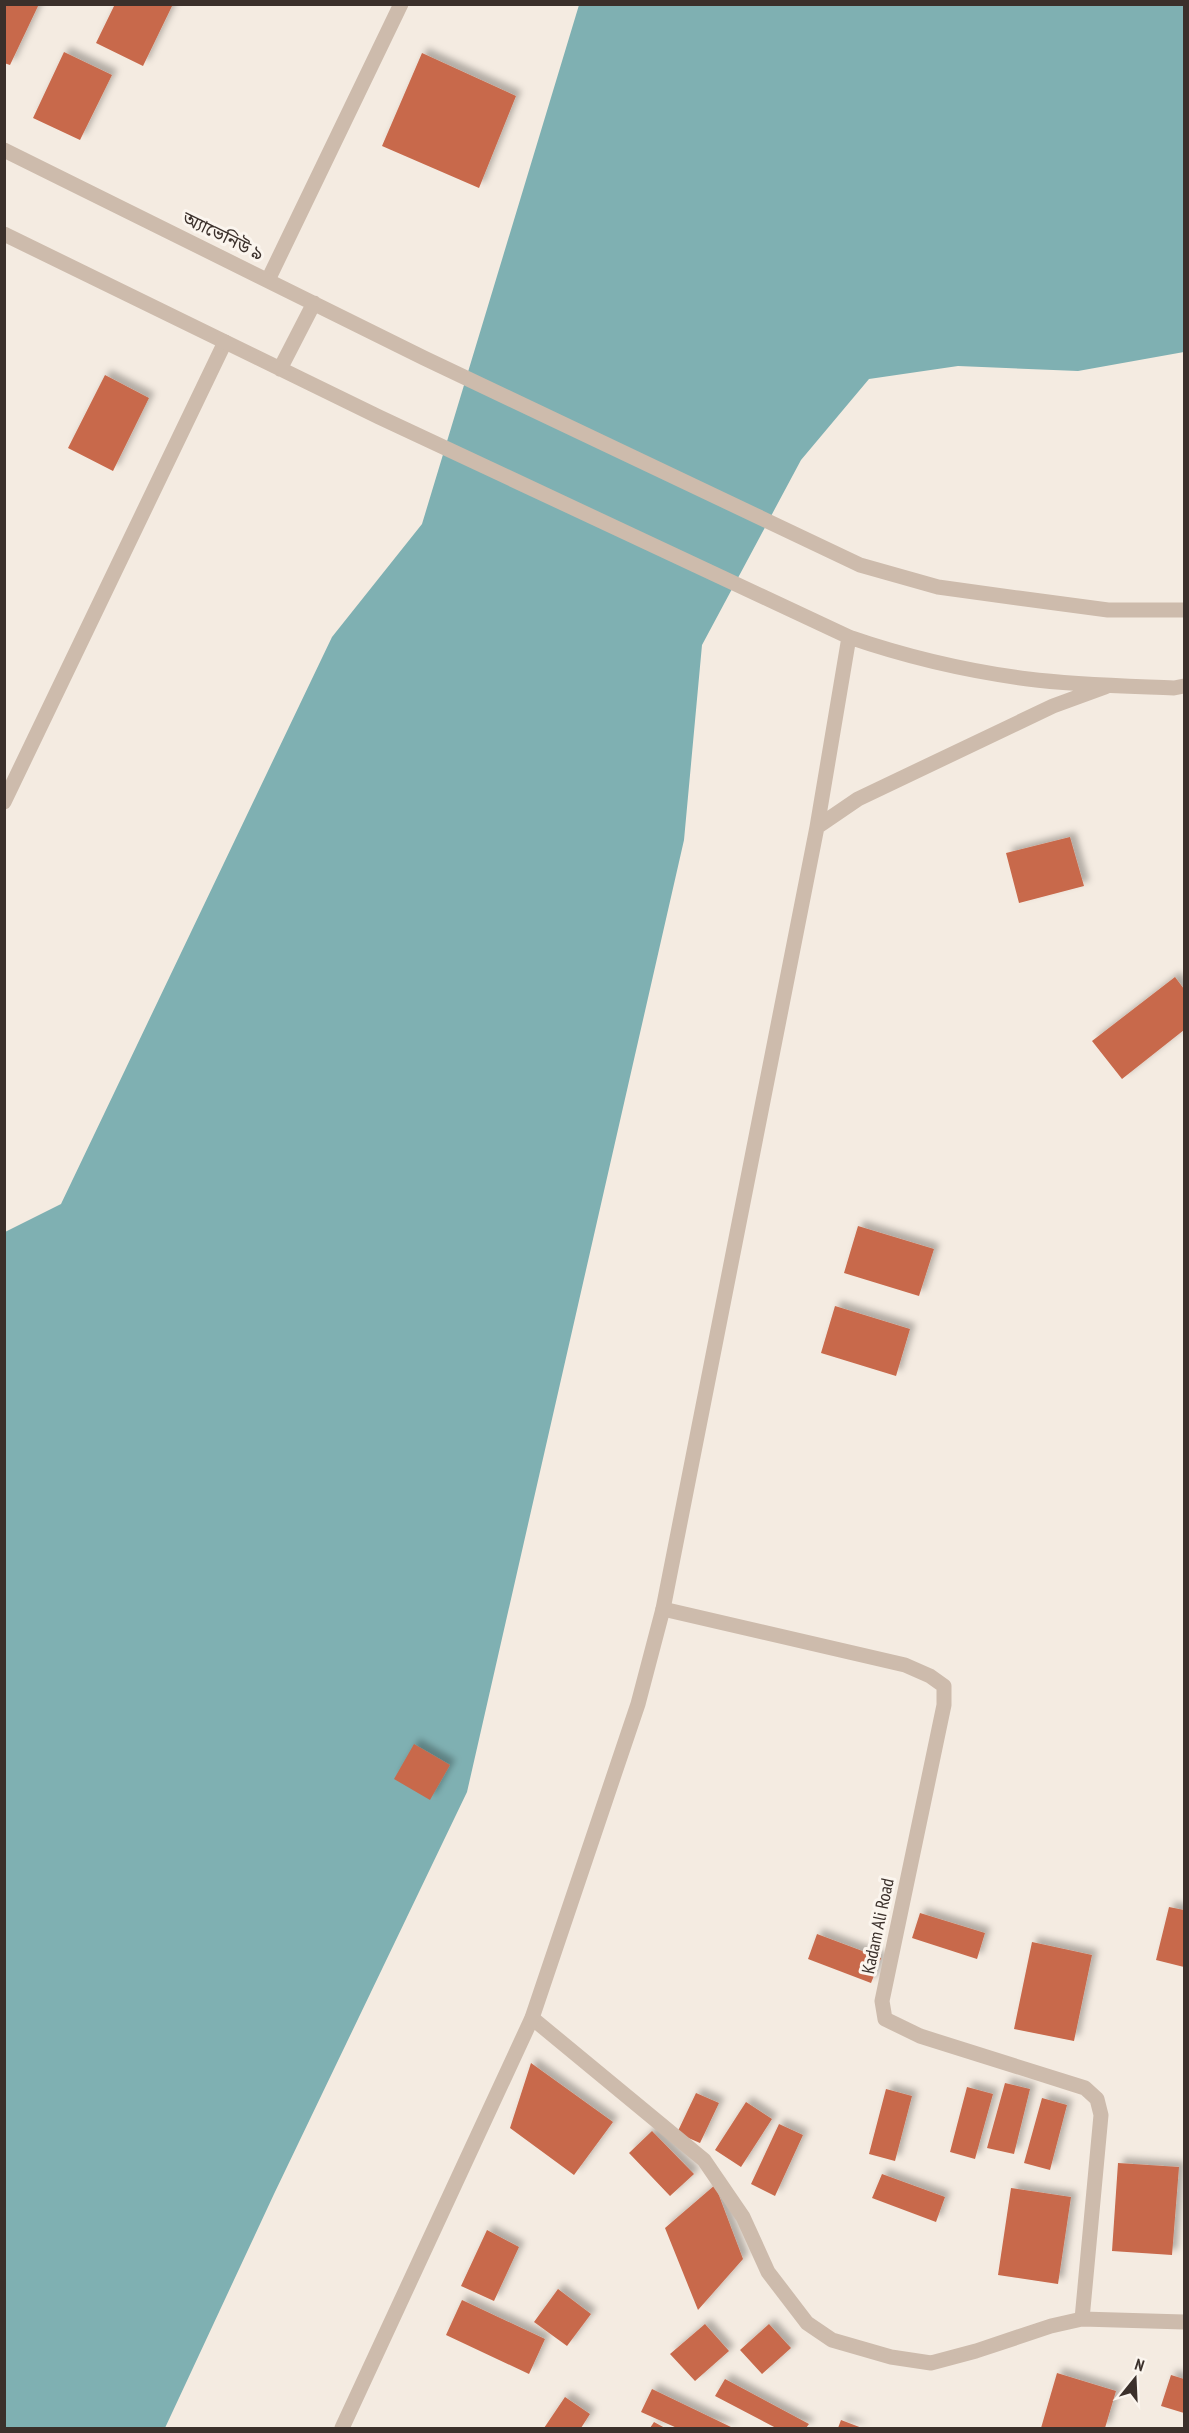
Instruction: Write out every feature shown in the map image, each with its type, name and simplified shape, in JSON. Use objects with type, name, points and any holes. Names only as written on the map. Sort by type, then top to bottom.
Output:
[{"type":"street","points":[[268,280],[401,4]]},
{"type":"street","name":"অ্যাভেনিউ ৯","points":[[4,150],[424,358],[860,566],[938,587],[1018,598],[1108,610],[1185,610]]},
{"type":"street","points":[[4,234],[379,417],[849,637],[905,656],[1028,679],[1174,688],[1185,686]]},
{"type":"street","points":[[280,369],[314,303]]},
{"type":"street","points":[[4,802],[225,342]]},
{"type":"street","points":[[342,2428],[532,2018],[638,1704],[663,1609],[817,827],[849,637]]},
{"type":"street","points":[[817,827],[858,799],[1053,705],[1111,685]]},
{"type":"street","name":"Kadam Ali Road","points":[[663,1609],[905,1665],[930,1676],[944,1686],[944,1705],[882,2001],[885,2019],[920,2036],[1085,2088],[1097,2099],[1101,2115],[1082,2319]]},
{"type":"street","points":[[532,2018],[704,2160],[743,2217],[768,2272],[807,2323],[832,2340],[891,2358],[931,2363],[1051,2326],[1082,2319],[1185,2322]]},
{"type":"water","points":[[579,5],[1184,5],[1184,352],[1078,371],[958,366],[869,379],[801,460],[702,645],[684,840],[467,1792],[274,2194],[165,2428],[5,2428],[5,1232],[61,1204],[332,637],[422,524]]},
{"type":"building","points":[[4,4],[39,4],[10,65],[4,63]]},
{"type":"building","points":[[115,4],[173,4],[143,66],[96,43]]},
{"type":"building","points":[[64,52],[112,75],[80,140],[33,118]]},
{"type":"building","points":[[422,53],[516,96],[479,188],[382,146]]},
{"type":"building","points":[[105,375],[149,398],[113,471],[68,448]]},
{"type":"building","points":[[1070,837],[1084,886],[1019,903],[1006,853]]},
{"type":"building","points":[[1175,977],[1184,989],[1184,1030],[1122,1079],[1092,1041]]},
{"type":"building","points":[[858,1226],[934,1249],[919,1296],[844,1273]]},
{"type":"building","points":[[835,1306],[910,1329],[896,1376],[821,1353]]},
{"type":"building","points":[[414,1744],[450,1765],[430,1800],[394,1779]]},
{"type":"building","points":[[1169,1907],[1184,1910],[1184,1967],[1156,1960]]},
{"type":"building","points":[[920,1913],[985,1933],[977,1959],[912,1938]]},
{"type":"building","points":[[817,1934],[881,1958],[871,1983],[808,1959]]},
{"type":"building","points":[[1032,1942],[1092,1955],[1074,2041],[1014,2029]]},
{"type":"building","points":[[531,2063],[613,2122],[574,2175],[510,2128]]},
{"type":"building","points":[[1005,2083],[1030,2089],[1014,2154],[987,2148]]},
{"type":"building","points":[[967,2087],[993,2094],[975,2159],[950,2152]]},
{"type":"building","points":[[886,2089],[912,2096],[895,2161],[869,2154]]},
{"type":"building","points":[[696,2093],[719,2103],[700,2143],[677,2133]]},
{"type":"building","points":[[1042,2098],[1067,2105],[1050,2170],[1024,2163]]},
{"type":"building","points":[[746,2102],[772,2119],[741,2167],[715,2150]]},
{"type":"building","points":[[779,2124],[803,2135],[775,2196],[751,2184]]},
{"type":"building","points":[[652,2131],[694,2174],[670,2196],[629,2153]]},
{"type":"building","points":[[1118,2163],[1179,2167],[1172,2255],[1112,2251]]},
{"type":"building","points":[[882,2174],[945,2197],[936,2222],[872,2198]]},
{"type":"building","points":[[715,2185],[743,2259],[698,2310],[665,2228]]},
{"type":"building","points":[[1011,2188],[1071,2197],[1058,2284],[998,2275]]},
{"type":"building","points":[[487,2230],[519,2247],[494,2301],[461,2286]]},
{"type":"building","points":[[558,2289],[591,2314],[567,2346],[534,2322]]},
{"type":"building","points":[[462,2300],[545,2339],[529,2374],[446,2335]]},
{"type":"building","points":[[705,2324],[729,2351],[695,2381],[670,2354]]},
{"type":"building","points":[[769,2324],[791,2348],[762,2374],[740,2350]]},
{"type":"building","points":[[1057,2373],[1116,2391],[1105,2428],[1041,2428]]},
{"type":"building","points":[[1171,2375],[1184,2379],[1184,2413],[1161,2406]]},
{"type":"building","points":[[725,2379],[809,2424],[806,2428],[776,2428],[715,2396]]},
{"type":"building","points":[[652,2389],[733,2428],[677,2428],[641,2412]]},
{"type":"building","points":[[565,2397],[590,2414],[581,2428],[544,2428]]},
{"type":"building","points":[[841,2420],[862,2428],[838,2428]]},
{"type":"building","points":[[654,2422],[665,2428],[650,2428]]}]
